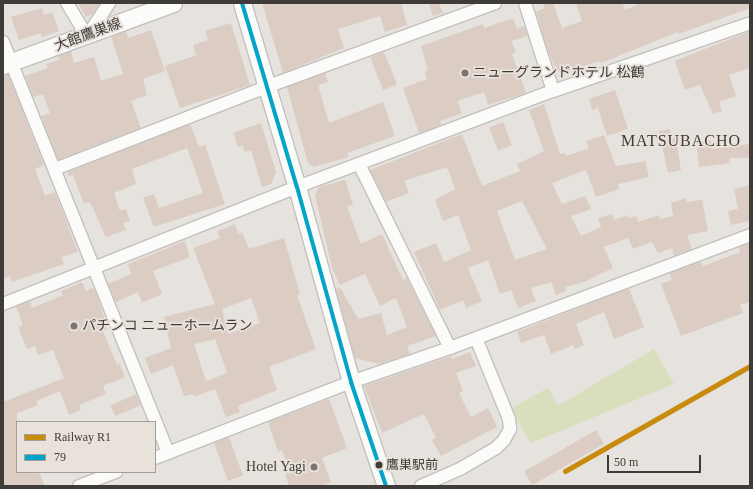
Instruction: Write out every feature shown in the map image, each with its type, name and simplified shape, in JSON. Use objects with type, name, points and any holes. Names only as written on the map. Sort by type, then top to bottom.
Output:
[{"type":"street","points":[[67,3],[88,36],[109,3]]},
{"type":"street","name":"大館鷹巣線","points":[[7,64],[88,36],[173,3]]},
{"type":"street","points":[[242,3],[297,187],[351,382],[386,486]]},
{"type":"street","points":[[55,169],[266,87],[495,3]]},
{"type":"street","points":[[526,3],[553,91]]},
{"type":"street","points":[[3,304],[297,187],[553,91],[750,23]]},
{"type":"street","points":[[3,42],[7,64],[55,169],[155,421]]},
{"type":"street","points":[[359,164],[450,348]]},
{"type":"street","points":[[156,458],[351,382],[450,348],[750,235]]},
{"type":"street","points":[[421,486],[460,469],[496,448],[504,440],[510,429],[509,419],[476,338]]},
{"type":"street","points":[[156,422],[168,452]]},
{"type":"street","points":[[79,486],[113,473]]},
{"type":"green space","points":[[654,349],[674,384],[531,443],[510,409],[548,388],[558,406]]},
{"type":"building","points":[[78,3],[100,3],[93,14],[86,17]]},
{"type":"building","points":[[262,3],[401,3],[407,25],[385,32],[380,16],[338,29],[344,48],[283,73]]},
{"type":"building","points":[[429,3],[439,3],[443,13],[433,16]]},
{"type":"building","points":[[543,3],[553,3],[562,28],[582,21],[576,3],[622,3],[625,10],[641,3],[750,3],[750,8],[679,34],[678,32],[601,63],[600,61],[562,73],[556,70],[549,54],[536,12],[545,8]]},
{"type":"building","points":[[42,8],[44,15],[52,12],[59,31],[42,37],[41,33],[19,40],[11,17]]},
{"type":"building","points":[[513,18],[517,29],[524,26],[528,36],[511,41],[516,52],[512,54],[526,93],[488,105],[484,92],[457,101],[462,113],[440,121],[441,125],[419,133],[403,88],[427,79],[425,72],[428,70],[421,46],[483,24],[484,28]]},
{"type":"building","points":[[231,23],[250,85],[180,108],[165,66],[196,55],[193,45],[208,40],[205,31]]},
{"type":"building","points":[[151,30],[165,71],[143,79],[147,95],[131,101],[141,128],[58,160],[41,116],[50,113],[43,94],[33,97],[25,76],[48,68],[46,64],[59,60],[58,56],[71,51],[74,63],[94,57],[101,81],[123,74],[111,36],[126,31],[128,38]]},
{"type":"building","points":[[750,31],[750,68],[729,75],[736,96],[719,102],[722,111],[713,114],[700,85],[685,90],[675,61]]},
{"type":"building","points":[[384,52],[397,84],[383,90],[370,58]]},
{"type":"building","points":[[325,73],[328,82],[318,85],[329,123],[383,102],[395,136],[347,153],[349,157],[314,167],[308,163],[287,87]]},
{"type":"building","points":[[8,74],[44,165],[35,169],[45,196],[55,192],[78,252],[61,257],[64,264],[12,282],[10,276],[3,279],[3,75]]},
{"type":"building","points":[[615,90],[628,129],[607,136],[598,108],[592,110],[589,99]]},
{"type":"building","points":[[544,104],[560,154],[565,153],[566,156],[589,148],[586,141],[604,135],[616,166],[645,161],[649,177],[618,184],[619,189],[596,197],[586,170],[552,183],[562,204],[585,196],[591,209],[571,216],[581,236],[601,227],[598,218],[612,214],[614,220],[627,215],[628,218],[636,216],[638,222],[659,215],[660,219],[673,216],[671,203],[686,198],[687,202],[702,200],[708,231],[687,235],[692,249],[674,256],[672,248],[658,253],[652,242],[633,249],[628,238],[604,247],[613,268],[584,282],[565,287],[566,291],[556,295],[551,282],[531,288],[536,301],[518,308],[511,290],[500,294],[488,260],[468,268],[482,301],[466,308],[463,300],[440,310],[414,252],[436,243],[444,262],[471,250],[458,215],[443,221],[435,200],[455,189],[447,167],[404,181],[409,193],[386,202],[370,170],[462,134],[482,186],[520,171],[517,164],[544,151],[529,110]],"holes":[[[522,201],[547,249],[515,260],[497,211]]]},
{"type":"building","points":[[503,122],[512,145],[498,151],[489,127]]},
{"type":"building","points":[[261,123],[276,172],[271,184],[262,187],[251,150],[245,152],[242,145],[238,147],[233,133]]},
{"type":"building","points":[[190,124],[199,147],[205,145],[225,204],[154,227],[143,198],[154,194],[159,208],[203,193],[187,148],[132,169],[136,184],[114,193],[120,211],[126,209],[130,221],[123,223],[126,230],[106,237],[90,202],[84,204],[73,175],[69,176],[68,172]]},
{"type":"building","points":[[670,129],[671,139],[676,138],[681,170],[668,173],[659,131]]},
{"type":"building","points":[[711,140],[712,149],[750,144],[750,158],[729,158],[730,163],[699,167],[696,142]]},
{"type":"building","points":[[345,180],[353,204],[347,207],[361,244],[382,234],[403,280],[407,278],[436,336],[407,346],[410,354],[379,364],[355,358],[336,289],[340,287],[358,319],[381,313],[387,335],[407,327],[396,298],[380,306],[365,274],[340,285],[332,268],[315,195],[319,187]]},
{"type":"building","points":[[750,185],[750,221],[731,225],[728,211],[738,209],[734,189]]},
{"type":"building","points":[[235,224],[238,234],[242,232],[249,249],[284,238],[300,294],[297,295],[316,349],[269,367],[277,390],[238,406],[240,412],[226,417],[215,389],[194,397],[193,394],[184,396],[173,365],[151,374],[145,358],[171,348],[164,317],[215,304],[193,248],[220,238],[217,231]],"holes":[[[251,298],[260,323],[228,334],[222,309]],[[215,339],[227,373],[206,381],[194,344]]]},
{"type":"building","points":[[185,241],[190,257],[153,271],[162,294],[142,303],[138,292],[116,302],[108,284],[131,274],[128,264]]},
{"type":"building","points":[[750,243],[750,302],[740,305],[743,313],[681,336],[661,284],[672,280],[669,273],[701,261],[703,266],[740,252],[739,247]]},
{"type":"building","points":[[82,282],[86,291],[92,288],[95,290],[107,329],[103,331],[117,365],[120,364],[125,377],[103,386],[106,394],[79,405],[81,410],[69,415],[60,391],[36,401],[38,405],[17,413],[16,473],[39,473],[45,486],[3,486],[3,402],[64,378],[53,350],[38,355],[35,346],[27,349],[18,327],[23,325],[16,307],[30,301],[32,308],[63,295],[61,291]]},
{"type":"building","points":[[629,288],[644,327],[614,339],[604,312],[576,324],[584,345],[575,349],[573,345],[551,354],[544,335],[521,343],[517,332]]},
{"type":"building","points":[[470,352],[476,366],[456,373],[463,391],[459,393],[471,417],[488,408],[497,427],[441,456],[432,440],[436,438],[424,414],[382,433],[364,386],[451,356],[452,359]]},
{"type":"building","points":[[136,394],[141,405],[115,416],[110,405]]},
{"type":"building","points":[[329,399],[347,448],[322,458],[331,482],[321,486],[289,486],[285,474],[290,472],[282,450],[278,452],[268,422]]},
{"type":"building","points":[[596,430],[604,444],[532,485],[524,472]]},
{"type":"building","points":[[229,437],[243,476],[228,481],[214,442]]},
{"type":"railway","points":[[565,471],[750,366]]},
{"type":"rail line","name":"R1","points":[[565,471],[750,366]]},
{"type":"transit line","name":"79","points":[[242,3],[297,187],[351,382],[386,486]]},
{"type":"place","name":"ニューグランドホテル 松鶴","points":[[465,73]]},
{"type":"place","name":"パチンコ ニューホームラン","points":[[74,326]]},
{"type":"place","name":"鷹巣駅前","points":[[379,465]]},
{"type":"place","name":"Hotel Yagi","points":[[314,467]]},
{"type":"district","name":"MATSUBACHO","points":[[681,141]]}]
